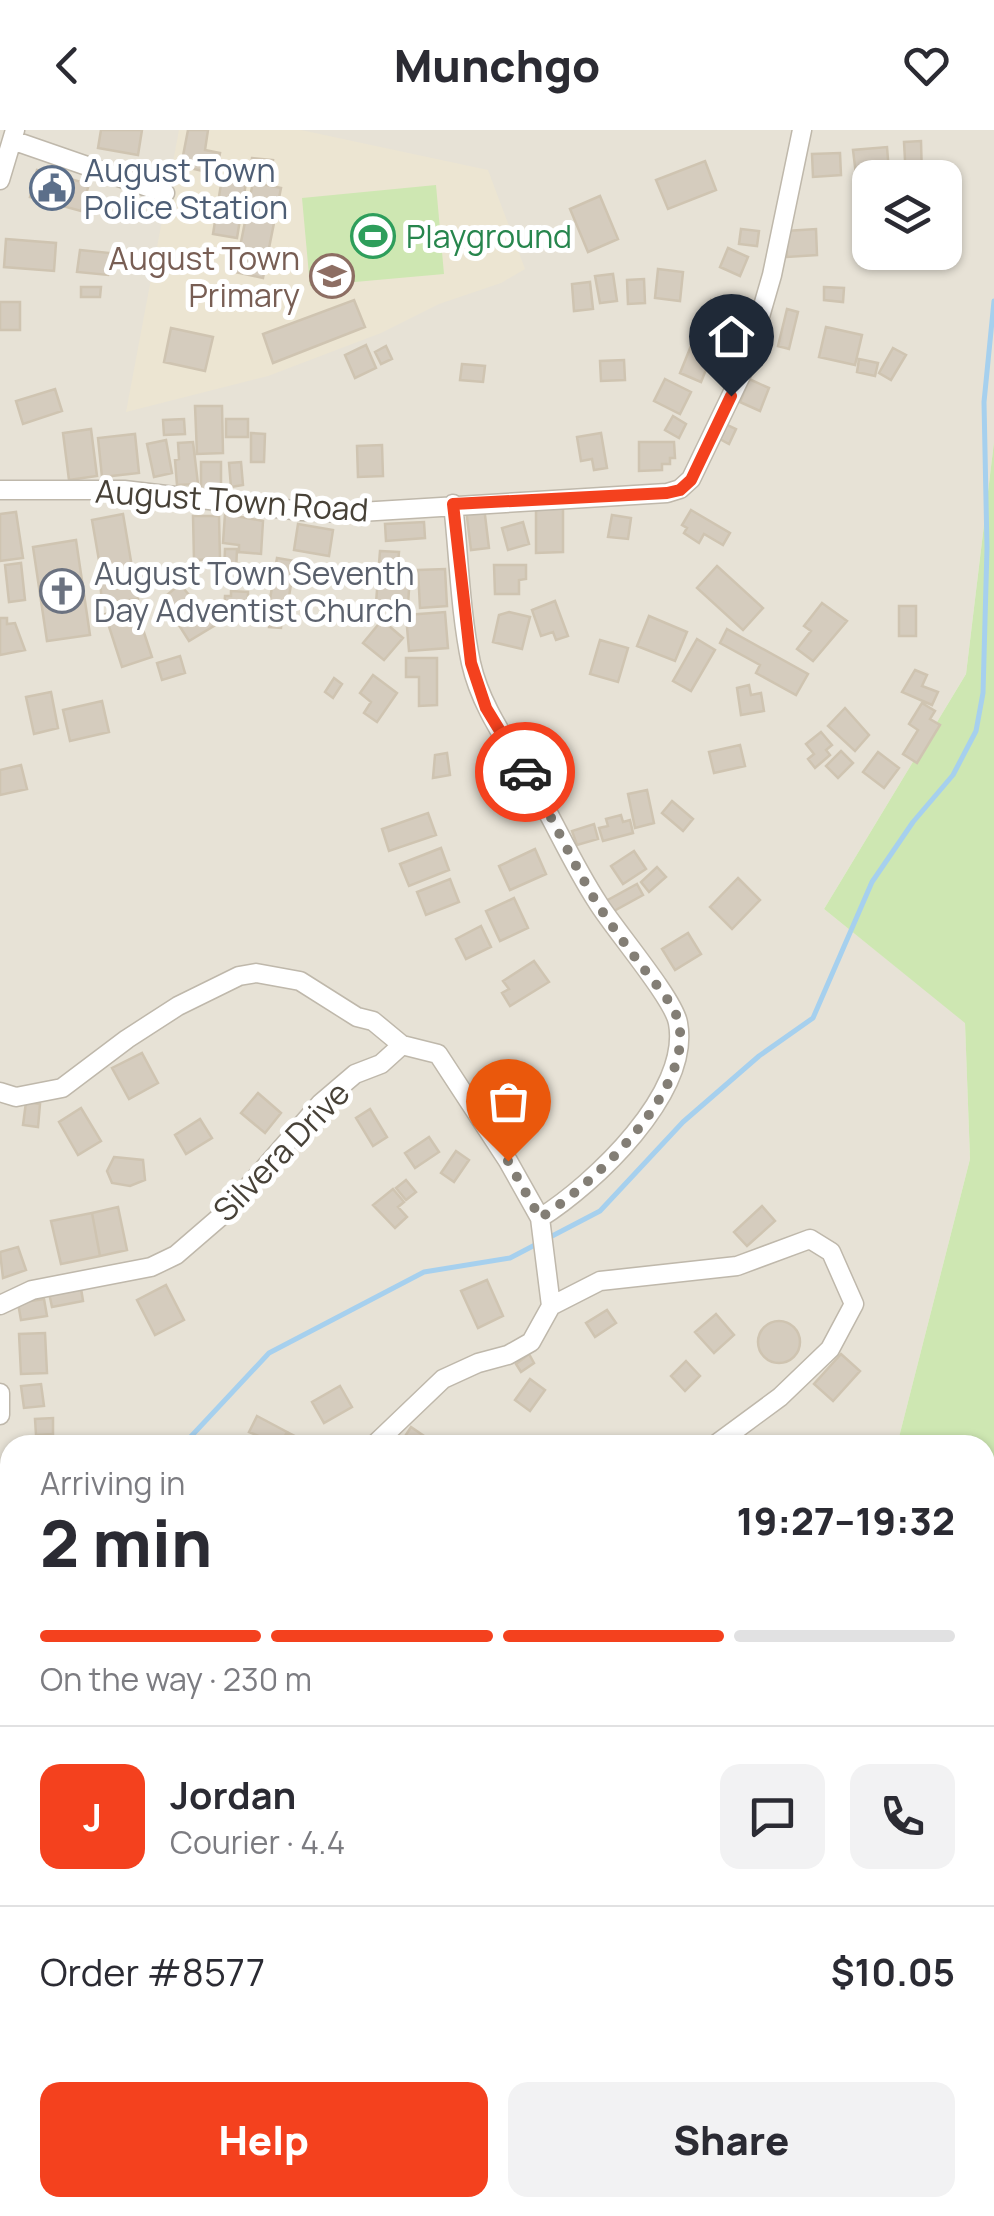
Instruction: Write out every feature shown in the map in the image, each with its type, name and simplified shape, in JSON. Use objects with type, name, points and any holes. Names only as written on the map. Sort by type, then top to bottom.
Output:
[{"type":"street","name":"August Town Road","points":[[0,490],[124,490],[302,511],[344,512],[680,490],[691,480],[746,365],[772,275],[802,130]]},
{"type":"street","points":[[0,180],[13,135],[166,193]]},
{"type":"street","points":[[453,504],[467,638],[486,708],[596,901],[678,1020],[678,1052],[669,1084],[632,1134],[541,1226]]},
{"type":"street","points":[[0,1092],[16,1097],[62,1088],[178,1006],[239,976],[256,973],[300,981],[357,1017],[373,1021],[402,1046],[438,1054],[508,1161],[541,1226],[552,1306]]},
{"type":"street","name":"Silvera Drive","points":[[0,1305],[32,1290],[151,1267],[176,1256],[227,1212],[321,1102],[356,1074],[381,1064],[402,1046]]},
{"type":"street","points":[[384,1435],[443,1379],[508,1355],[531,1342],[552,1306],[600,1281],[737,1266],[810,1239],[830,1252],[854,1304],[830,1349],[780,1397],[729,1435]]},
{"type":"street","points":[[0,1393],[0,1415]]},
{"type":"shaded area","points":[[0,130],[994,130],[994,442],[966,674],[824,909],[965,1022],[970,1159],[900,1435],[0,1435]]},
{"type":"shaded area","name":"August Town Primary","points":[[179,130],[301,130],[488,170],[525,269],[501,283],[439,304],[381,333],[268,376],[126,412]]},
{"type":"green space","name":"Playground","points":[[436,185],[444,274],[310,286],[302,198]]},
{"type":"green space","points":[[994,442],[994,1435],[900,1435],[970,1159],[965,1023],[824,909],[966,674]]},
{"type":"building","points":[[101,130],[142,130],[138,155],[98,148]]},
{"type":"building","points":[[188,130],[208,130],[205,150],[220,153],[216,174],[181,166]]},
{"type":"building","points":[[921,141],[922,160],[905,160],[904,142]]},
{"type":"building","points":[[887,147],[888,160],[854,160],[853,150]]},
{"type":"building","points":[[840,153],[841,175],[813,177],[812,154]]},
{"type":"building","points":[[252,158],[273,160],[270,182],[249,180]]},
{"type":"building","points":[[705,161],[716,190],[668,209],[656,180]]},
{"type":"building","points":[[37,170],[89,184],[81,211],[30,197]]},
{"type":"building","points":[[222,178],[246,183],[237,238],[213,234]]},
{"type":"building","points":[[253,182],[281,188],[263,278],[235,272]]},
{"type":"building","points":[[600,196],[618,239],[588,252],[570,209]]},
{"type":"building","points":[[741,229],[759,231],[757,246],[739,244]]},
{"type":"building","points":[[816,229],[817,255],[787,257],[786,231]]},
{"type":"building","points":[[6,239],[56,243],[54,271],[4,267]]},
{"type":"building","points":[[728,248],[748,257],[740,276],[720,267]]},
{"type":"building","points":[[80,250],[110,253],[108,275],[77,272]]},
{"type":"building","points":[[658,269],[683,272],[680,301],[655,298]]},
{"type":"building","points":[[613,274],[617,301],[600,303],[595,276]]},
{"type":"building","points":[[644,279],[645,303],[628,304],[627,280]]},
{"type":"building","points":[[590,282],[593,309],[574,311],[572,284]]},
{"type":"building","points":[[81,287],[101,287],[100,297],[81,297]]},
{"type":"building","points":[[824,287],[844,288],[843,302],[824,300]]},
{"type":"building","points":[[354,300],[365,327],[273,363],[263,334]]},
{"type":"building","points":[[711,300],[723,305],[718,321],[705,318]]},
{"type":"building","points":[[0,302],[20,302],[20,330],[0,330]]},
{"type":"building","points":[[787,309],[798,312],[789,349],[778,346]]},
{"type":"building","points":[[826,327],[862,335],[855,365],[819,357]]},
{"type":"building","points":[[171,328],[213,337],[205,371],[164,362]]},
{"type":"building","points":[[706,328],[727,335],[721,353],[700,346]]},
{"type":"building","points":[[366,345],[376,368],[355,378],[345,355]]},
{"type":"building","points":[[386,346],[392,359],[381,364],[375,352]]},
{"type":"building","points":[[691,346],[712,355],[701,382],[680,373]]},
{"type":"building","points":[[893,348],[906,355],[891,380],[879,373]]},
{"type":"building","points":[[859,359],[878,363],[875,376],[857,372]]},
{"type":"building","points":[[624,360],[625,380],[601,381],[600,361]]},
{"type":"building","points":[[462,364],[485,366],[483,382],[460,380]]},
{"type":"building","points":[[665,379],[691,392],[680,414],[654,401]]},
{"type":"building","points":[[749,379],[769,388],[760,411],[740,402]]},
{"type":"building","points":[[55,389],[62,411],[23,424],[16,401]]},
{"type":"building","points":[[195,406],[222,406],[223,453],[197,454]]},
{"type":"building","points":[[673,416],[686,424],[679,438],[665,430]]},
{"type":"building","points":[[184,419],[185,434],[164,435],[163,420]]},
{"type":"building","points":[[226,419],[248,419],[248,437],[226,437]]},
{"type":"building","points":[[725,424],[736,429],[729,444],[718,438]]},
{"type":"building","points":[[91,429],[97,476],[69,480],[63,433]]},
{"type":"building","points":[[251,433],[265,434],[264,462],[251,462]]},
{"type":"building","points":[[601,433],[607,468],[594,470],[592,459],[581,461],[577,437]]},
{"type":"building","points":[[135,434],[139,473],[102,477],[98,438]]},
{"type":"building","points":[[166,440],[172,473],[154,477],[147,444]]},
{"type":"building","points":[[193,442],[198,484],[177,485],[178,443]]},
{"type":"building","points":[[639,442],[674,442],[675,458],[670,458],[670,464],[662,464],[662,470],[639,471]]},
{"type":"building","points":[[382,445],[383,476],[358,477],[357,446]]},
{"type":"building","points":[[201,462],[221,462],[221,490],[201,490]]},
{"type":"building","points":[[241,462],[243,485],[231,487],[229,463]]},
{"type":"building","points":[[536,506],[563,506],[563,552],[536,553]]},
{"type":"building","points":[[484,507],[489,548],[471,550],[466,509]]},
{"type":"building","points":[[691,510],[730,533],[723,545],[704,534],[699,543],[684,533],[687,528],[682,525]]},
{"type":"building","points":[[16,512],[23,558],[0,561],[0,514]]},
{"type":"building","points":[[123,514],[132,567],[101,572],[92,520]]},
{"type":"building","points":[[225,514],[263,521],[261,554],[239,552],[239,545],[223,543]]},
{"type":"building","points":[[612,515],[631,518],[628,539],[608,537]]},
{"type":"building","points":[[193,516],[219,516],[220,559],[194,560]]},
{"type":"building","points":[[424,522],[425,538],[386,541],[385,524]]},
{"type":"building","points":[[523,522],[529,544],[508,550],[502,528]]},
{"type":"building","points":[[298,524],[333,530],[329,556],[294,550]]},
{"type":"building","name":"August Town Seventh Day Adventist Church","points":[[76,540],[90,635],[47,641],[33,547]]},
{"type":"building","points":[[225,549],[237,549],[236,572],[224,571]]},
{"type":"building","points":[[380,551],[399,552],[397,574],[410,575],[408,605],[376,603]]},
{"type":"building","points":[[277,558],[295,561],[287,608],[269,605]]},
{"type":"building","points":[[21,563],[25,600],[9,602],[5,565]]},
{"type":"building","points":[[494,565],[526,565],[526,579],[519,580],[519,594],[495,594]]},
{"type":"building","points":[[717,566],[763,608],[743,630],[697,588]]},
{"type":"building","points":[[445,569],[447,606],[420,608],[418,570]]},
{"type":"building","points":[[136,576],[138,599],[102,603],[100,580]]},
{"type":"building","points":[[180,584],[194,601],[174,618],[160,601]]},
{"type":"building","points":[[231,591],[248,592],[248,598],[266,599],[264,624],[244,623],[244,616],[234,616],[235,610],[224,609],[225,596],[231,596]]},
{"type":"building","points":[[209,601],[222,621],[189,641],[177,622]]},
{"type":"building","points":[[555,601],[568,636],[556,640],[553,632],[541,636],[532,610]]},
{"type":"building","points":[[822,603],[847,621],[813,661],[797,649],[811,631],[804,626]]},
{"type":"building","points":[[135,605],[152,657],[122,667],[105,614]]},
{"type":"building","points":[[899,606],[916,606],[916,636],[899,636]]},
{"type":"building","points":[[271,609],[283,610],[281,628],[269,627]]},
{"type":"building","points":[[445,612],[448,648],[409,651],[406,615]]},
{"type":"building","points":[[509,612],[530,617],[522,649],[493,642],[499,615]]},
{"type":"building","points":[[649,616],[687,632],[675,661],[637,646]]},
{"type":"building","points":[[0,618],[7,618],[7,624],[15,623],[25,650],[0,655]]},
{"type":"building","points":[[382,620],[403,638],[384,660],[363,643]]},
{"type":"building","points":[[727,629],[808,674],[796,695],[756,673],[760,665],[720,643]]},
{"type":"building","points":[[697,639],[715,650],[691,691],[673,681]]},
{"type":"building","points":[[600,640],[628,648],[618,682],[590,674]]},
{"type":"building","points":[[180,656],[185,673],[162,680],[157,663]]},
{"type":"building","points":[[406,658],[437,658],[437,705],[419,706],[419,677],[406,677]]},
{"type":"building","points":[[915,670],[927,675],[922,686],[938,692],[932,705],[902,692]]},
{"type":"building","points":[[373,675],[397,693],[377,722],[364,713],[371,702],[360,693]]},
{"type":"building","points":[[334,678],[342,684],[333,698],[325,692]]},
{"type":"building","points":[[749,685],[751,695],[761,693],[764,711],[741,715],[737,688]]},
{"type":"building","points":[[51,692],[58,728],[34,734],[26,697]]},
{"type":"building","points":[[102,701],[109,732],[70,741],[63,710]]},
{"type":"building","points":[[922,703],[935,711],[930,719],[940,725],[917,763],[903,754],[918,730],[909,724]]},
{"type":"building","points":[[845,708],[869,735],[855,751],[828,726]]},
{"type":"building","points":[[821,732],[832,745],[826,750],[830,755],[815,768],[808,759],[814,754],[806,744]]},
{"type":"building","points":[[551,738],[563,758],[546,769],[533,748]]},
{"type":"building","points":[[740,745],[745,766],[714,773],[709,752]]},
{"type":"building","points":[[841,751],[853,763],[838,778],[826,766]]},
{"type":"building","points":[[878,752],[899,768],[884,788],[863,772]]},
{"type":"building","points":[[447,753],[450,775],[433,778],[435,755]]},
{"type":"building","points":[[21,765],[27,789],[0,795],[0,770]]},
{"type":"building","points":[[647,790],[654,823],[635,828],[628,794]]},
{"type":"building","points":[[672,801],[693,819],[683,831],[662,813]]},
{"type":"building","points":[[428,813],[436,835],[389,851],[382,829]]},
{"type":"building","points":[[621,815],[623,822],[630,820],[633,833],[603,841],[599,828],[608,826],[606,819]]},
{"type":"building","points":[[594,824],[598,839],[577,845],[572,831]]},
{"type":"building","points":[[441,848],[449,870],[409,886],[400,864]]},
{"type":"building","points":[[535,849],[546,874],[510,890],[499,866]]},
{"type":"building","points":[[634,851],[646,869],[623,884],[611,866]]},
{"type":"building","points":[[657,867],[666,877],[649,892],[641,882]]},
{"type":"building","points":[[738,878],[760,900],[732,929],[710,907]]},
{"type":"building","points":[[450,879],[459,902],[426,915],[417,892]]},
{"type":"building","points":[[637,884],[643,895],[612,912],[606,901]]},
{"type":"building","points":[[514,898],[528,928],[500,941],[486,911]]},
{"type":"building","points":[[481,926],[491,947],[466,959],[456,939]]},
{"type":"building","points":[[688,933],[701,954],[675,970],[662,949]]},
{"type":"building","points":[[534,961],[549,982],[510,1006],[502,993],[509,989],[503,981]]},
{"type":"building","points":[[142,1053],[158,1083],[129,1099],[112,1068]]},
{"type":"building","points":[[258,1093],[281,1113],[265,1133],[241,1113]]},
{"type":"building","points":[[26,1102],[40,1104],[38,1127],[23,1125]]},
{"type":"building","points":[[81,1108],[101,1141],[78,1155],[59,1122]]},
{"type":"building","points":[[370,1109],[387,1137],[373,1146],[356,1118]]},
{"type":"building","points":[[200,1119],[212,1138],[186,1154],[175,1135]]},
{"type":"building","points":[[429,1137],[439,1152],[415,1168],[405,1153]]},
{"type":"building","points":[[456,1151],[469,1160],[454,1182],[441,1173]]},
{"type":"building","points":[[114,1157],[143,1160],[145,1180],[130,1186],[112,1183],[107,1171]]},
{"type":"building","points":[[406,1180],[416,1192],[406,1200],[396,1188]]},
{"type":"building","points":[[393,1189],[404,1202],[398,1207],[407,1217],[395,1228],[373,1205]]},
{"type":"building","points":[[762,1206],[775,1221],[747,1246],[734,1232]]},
{"type":"building","points":[[118,1207],[127,1250],[100,1256],[92,1213]]},
{"type":"building","points":[[92,1213],[100,1256],[61,1264],[51,1221]]},
{"type":"building","points":[[18,1247],[26,1270],[3,1278],[0,1252]]},
{"type":"building","points":[[487,1280],[503,1316],[478,1328],[461,1291]]},
{"type":"building","points":[[80,1282],[83,1301],[52,1307],[48,1288]]},
{"type":"building","points":[[166,1285],[184,1320],[155,1335],[137,1300]]},
{"type":"building","points":[[44,1299],[47,1316],[21,1320],[18,1303]]},
{"type":"building","points":[[607,1310],[616,1323],[595,1337],[586,1323]]},
{"type":"building","points":[[716,1314],[734,1335],[714,1353],[695,1332]]},
{"type":"building","points":[[779,1321],[794,1327],[800,1342],[794,1357],[779,1363],[764,1357],[758,1342],[764,1327]]},
{"type":"building","points":[[45,1333],[47,1373],[21,1374],[19,1334]]},
{"type":"building","points":[[529,1354],[534,1363],[521,1372],[516,1364]]},
{"type":"building","points":[[841,1354],[860,1371],[833,1401],[814,1384]]},
{"type":"building","points":[[686,1361],[700,1376],[685,1391],[671,1376]]},
{"type":"building","points":[[530,1379],[545,1390],[530,1411],[515,1400]]},
{"type":"building","points":[[41,1384],[44,1406],[24,1408],[21,1386]]},
{"type":"building","points":[[340,1386],[352,1407],[324,1423],[312,1402]]},
{"type":"building","points":[[257,1416],[287,1432],[256,1435],[249,1432]]},
{"type":"building","points":[[53,1418],[53,1434],[36,1435],[35,1419]]},
{"type":"building","points":[[411,1427],[423,1435],[406,1435]]},
{"type":"waterway","points":[[192,1435],[269,1353],[424,1272],[510,1258],[600,1211],[683,1122],[759,1056],[813,1018],[872,882],[913,822],[953,775],[976,731],[983,693],[987,548],[984,402],[994,301]]},
{"type":"way so far","points":[[508,1161],[540,1218],[566,1202],[632,1134],[669,1084],[678,1052],[678,1020],[596,901],[525,772]]},
{"type":"place","name":"August Town Police Station","points":[[52,188]]},
{"type":"place","name":"Playground","points":[[373,236]]},
{"type":"place","name":"August Town Primary","points":[[332,276]]},
{"type":"place","name":"August Town Seventh Day Adventist Church","points":[[62,591]]},
{"type":"route","points":[[525,772],[486,708],[476,682],[467,638],[453,504],[680,490],[691,480],[731,396]]}]
